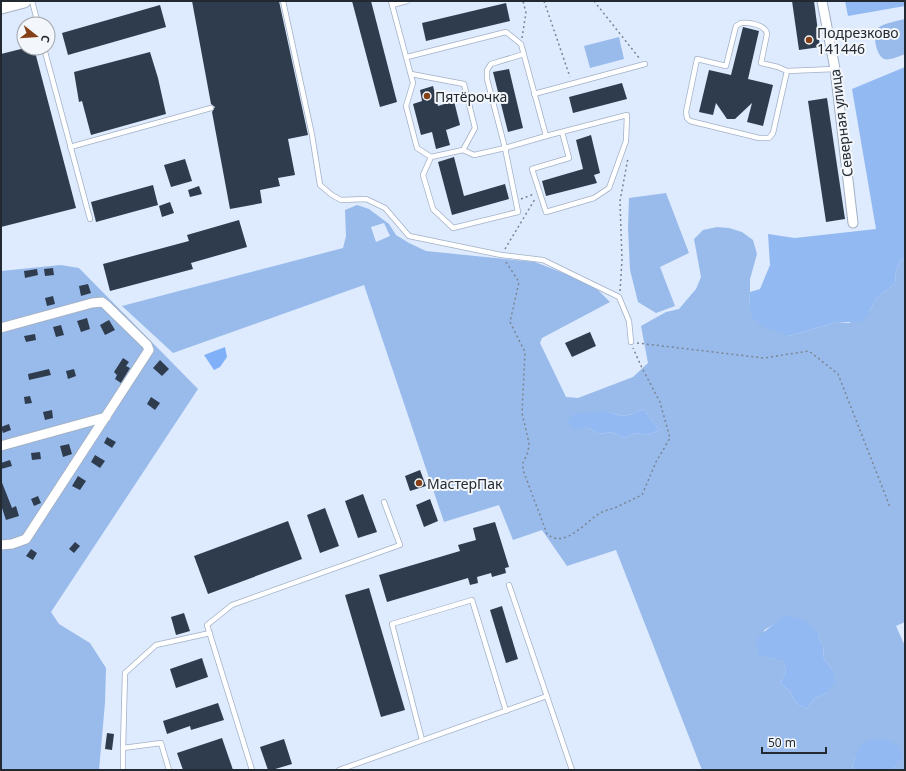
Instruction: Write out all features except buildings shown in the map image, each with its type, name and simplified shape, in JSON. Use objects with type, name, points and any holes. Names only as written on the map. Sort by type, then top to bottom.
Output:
[{"type":"street","points":[[1,6],[24,1]]},
{"type":"street","name":"Северная улица","points":[[822,1],[835,69],[852,223]]},
{"type":"street","points":[[1,328],[92,303],[102,302],[106,304],[147,344],[149,350],[26,539],[12,544],[1,545]]},
{"type":"street","points":[[1,446],[106,417]]},
{"type":"lane","points":[[32,1],[36,16]]},
{"type":"lane","points":[[283,1],[312,135],[320,185],[341,200],[366,199],[385,208],[409,236],[501,255],[543,260],[619,297],[629,321],[631,342]]},
{"type":"lane","points":[[407,1],[392,3],[414,83],[406,106],[417,148],[431,157],[463,150],[474,155],[627,115],[626,141],[609,188],[594,198],[546,212],[532,169],[569,158],[562,132]]},
{"type":"lane","points":[[787,71],[773,134],[769,138],[759,138],[690,121],[687,118],[686,112],[697,59],[726,66],[736,26],[740,22],[763,27],[766,31],[767,34],[761,63],[787,71],[835,69]]},
{"type":"lane","points":[[407,57],[506,32],[521,44],[546,136]]},
{"type":"lane","points":[[431,157],[423,175],[433,209],[453,228],[518,212],[505,148],[486,79],[487,70],[491,64],[524,54]]},
{"type":"lane","points":[[46,56],[90,219]]},
{"type":"lane","points":[[534,94],[645,64]]},
{"type":"lane","points":[[411,74],[464,84],[475,128],[463,150]]},
{"type":"lane","points":[[70,147],[211,108]]},
{"type":"lane","points":[[252,770],[207,625],[232,605],[400,545],[384,502]]},
{"type":"lane","points":[[509,585],[572,770]]},
{"type":"lane","points":[[422,740],[392,624],[472,600],[506,710]]},
{"type":"lane","points":[[123,770],[125,673],[156,645],[210,633]]},
{"type":"lane","points":[[339,770],[547,696]]},
{"type":"lane","points":[[123,748],[161,743],[169,770]]},
{"type":"path","points":[[521,44],[526,13],[523,1]]},
{"type":"path","points":[[544,1],[572,84]]},
{"type":"path","points":[[594,1],[645,64]]},
{"type":"path","points":[[619,297],[622,260],[620,201],[628,156]]},
{"type":"path","points":[[539,192],[501,255],[519,282],[510,322],[525,352],[522,412],[529,443],[528,452],[523,463],[523,470],[547,534],[551,538],[559,539],[568,537],[601,512],[642,495],[656,462],[670,438],[660,402],[642,368],[631,342],[764,358],[809,351],[838,374],[890,507]]},
{"type":"path","points":[[515,201],[539,192]]},
{"type":"shaded area","points":[[845,1],[905,1],[905,6],[848,16]]},
{"type":"shaded area","points":[[905,19],[905,54],[892,59],[884,59],[881,57],[877,49],[875,39],[876,31],[878,28],[891,22]]},
{"type":"shaded area","points":[[619,37],[624,59],[590,68],[584,46]]},
{"type":"shaded area","points":[[905,67],[905,258],[901,260],[896,271],[895,284],[875,299],[870,311],[862,322],[837,322],[789,336],[762,326],[753,318],[749,305],[750,292],[760,289],[770,265],[768,234],[795,238],[876,229],[852,89]]},
{"type":"shaded area","points":[[666,193],[689,253],[660,267],[675,306],[656,313],[638,302],[630,270],[628,228],[629,198]]},
{"type":"shaded area","points":[[357,205],[369,209],[389,224],[396,235],[426,251],[535,262],[571,276],[597,289],[610,302],[542,338],[540,343],[566,397],[578,398],[633,377],[648,363],[641,326],[666,312],[679,309],[696,289],[701,277],[694,239],[703,230],[717,227],[729,228],[742,232],[753,240],[757,254],[750,279],[749,305],[789,336],[837,322],[849,323],[870,311],[875,299],[895,284],[896,271],[901,260],[905,258],[905,622],[896,626],[905,646],[905,770],[896,770],[894,767],[855,757],[852,770],[702,770],[616,550],[567,566],[542,530],[513,540],[499,505],[444,522],[364,285],[173,353],[122,306],[343,248],[346,236],[345,210]],"holes":[[[384,223],[390,236],[376,242],[371,227]],[[644,409],[660,430],[648,435],[636,433],[624,438],[612,432],[599,434],[587,427],[595,412],[609,412],[621,416],[633,414]],[[775,624],[818,634],[823,646],[824,659],[832,669],[827,693],[815,698],[806,709],[795,702],[790,691],[780,683],[786,672],[783,659],[770,658],[764,630]]]},
{"type":"shaded area","points":[[61,265],[79,268],[198,389],[51,612],[59,624],[90,643],[106,668],[105,703],[99,770],[1,770],[1,271]]},
{"type":"shaded area","points":[[225,347],[227,357],[220,367],[214,370],[204,355]]},
{"type":"shaded area","points":[[644,409],[660,430],[648,435],[636,433],[624,438],[612,432],[599,434],[587,427],[574,429],[567,421],[574,414],[609,412],[621,416],[633,414]]},
{"type":"shaded area","points":[[784,615],[809,623],[818,634],[823,646],[824,659],[832,669],[835,682],[827,693],[815,698],[806,709],[795,702],[790,691],[780,683],[786,672],[783,660],[758,654],[756,640]]},
{"type":"shaded area","points":[[874,739],[887,740],[899,746],[903,757],[894,767],[896,770],[852,770],[855,757],[862,744]]},
{"type":"place","name":"Подрезково 141446","points":[[809,40]]},
{"type":"place","name":"Пятёрочка","points":[[427,96]]},
{"type":"place","name":"МастерПак","points":[[419,483]]}]
